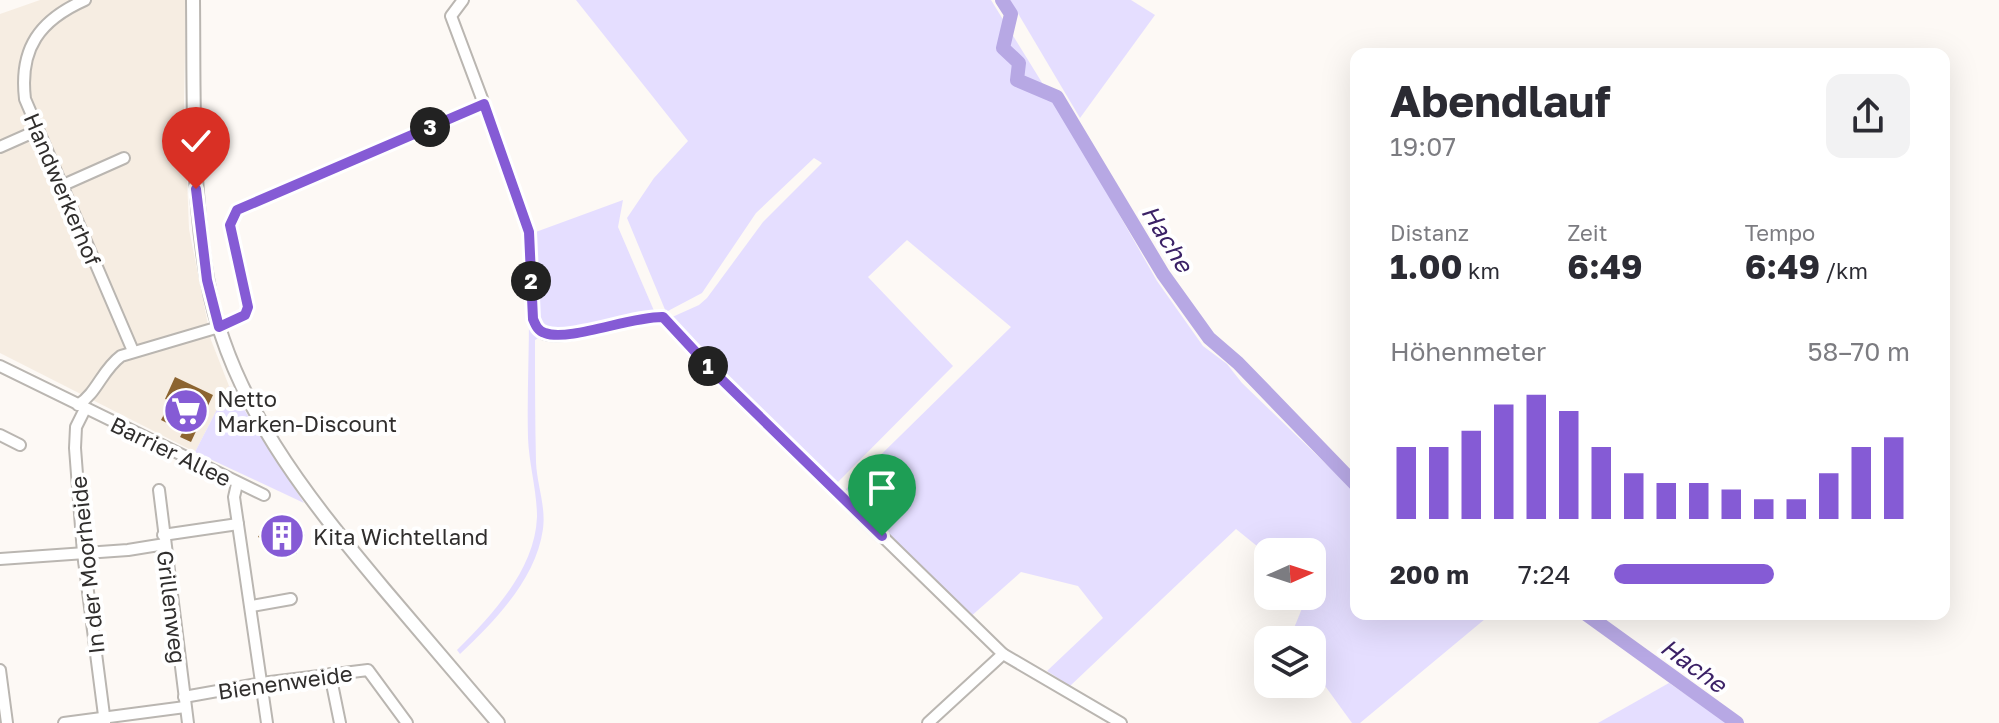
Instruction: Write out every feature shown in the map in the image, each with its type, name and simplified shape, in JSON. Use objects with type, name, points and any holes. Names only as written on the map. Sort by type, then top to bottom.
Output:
[{"type":"main road","points":[[193,0],[196,189],[207,280],[219,327],[243,390],[286,465],[321,515],[498,723]]},
{"type":"street","name":"Handwerkerhof","points":[[85,0],[66,4],[36,37],[24,66],[25,99],[36,131],[133,351]]},
{"type":"street","points":[[463,0],[451,16],[529,232],[533,319],[538,330],[546,334],[563,334],[648,317],[663,317],[716,374],[1003,654],[1121,723]]},
{"type":"street","points":[[82,407],[109,365],[133,351],[219,327],[245,315],[248,307],[230,225],[237,210],[484,104]]},
{"type":"street","points":[[0,147],[36,131]]},
{"type":"street","points":[[61,186],[124,158]]},
{"type":"street","name":"Barrier Allee","points":[[0,366],[264,495]]},
{"type":"street","name":"In der Moorheide","points":[[82,407],[74,443],[83,553],[105,721]]},
{"type":"street","points":[[0,435],[20,445]]},
{"type":"street","points":[[237,484],[234,497],[267,723]]},
{"type":"street","name":"Grillenweg","points":[[159,490],[188,723]]},
{"type":"street","points":[[0,559],[83,553],[238,524]]},
{"type":"street","points":[[252,606],[291,599]]},
{"type":"street","points":[[928,723],[1003,654]]},
{"type":"street","points":[[0,670],[7,723]]},
{"type":"street","name":"Bienenweide","points":[[64,723],[105,721],[262,683],[368,670],[407,723]]},
{"type":"street","points":[[330,674],[340,723]]},
{"type":"shaded area","points":[[40,0],[186,0],[184,104],[189,229],[211,340],[229,386],[195,452],[0,353],[0,14]]},
{"type":"shaded area","points":[[576,0],[991,0],[1070,128],[1157,281],[1203,346],[1227,364],[1242,383],[1350,487],[1350,620],[1484,620],[1360,723],[1352,723],[1326,687],[1326,626],[1295,626],[1301,610],[1326,610],[1326,538],[1254,538],[1254,544],[1236,529],[1070,686],[1047,671],[1103,618],[1078,586],[1021,572],[969,618],[845,494],[846,489],[1011,327],[907,240],[868,277],[953,366],[836,484],[670,318],[707,298],[763,222],[822,163],[814,158],[756,213],[702,293],[666,312],[627,218],[654,178],[688,141]]},
{"type":"shaded area","points":[[1010,0],[1131,0],[1155,15],[1080,118]]},
{"type":"shaded area","points":[[623,200],[618,227],[655,313],[558,330],[545,327],[539,316],[533,233]]},
{"type":"shaded area","points":[[529,316],[540,337],[535,340],[535,432],[543,529],[539,547],[523,582],[487,628],[460,654],[457,650],[497,607],[520,573],[534,536],[537,507],[528,438]]},
{"type":"shaded area","points":[[229,386],[304,503],[195,452]]},
{"type":"shaded area","points":[[1669,683],[1728,723],[1598,723]]},
{"type":"building","name":"Netto Marken-Discount","points":[[175,377],[213,395],[191,442],[180,437],[183,431],[161,420],[171,401],[165,399]]},
{"type":"building","name":"Kita Wichtelland","points":[[270,518],[305,535],[296,554],[258,537]]},
{"type":"waterway","name":"Hache","points":[[1002,0],[1011,14],[1003,48],[1019,63],[1017,80],[1057,97],[1163,274],[1209,338],[1238,363],[1350,479]]},
{"type":"waterway","name":"Hache","points":[[1594,620],[1737,723]]},
{"type":"place","name":"Netto Marken-Discount","points":[[186,411]]},
{"type":"place","name":"Kita Wichtelland","points":[[282,536]]},
{"type":"route","points":[[196,189],[207,280],[219,327],[245,315],[248,307],[230,225],[232,215],[237,210],[484,104],[529,232],[533,319],[538,330],[546,334],[563,334],[648,317],[663,317],[716,374],[882,536]]}]
